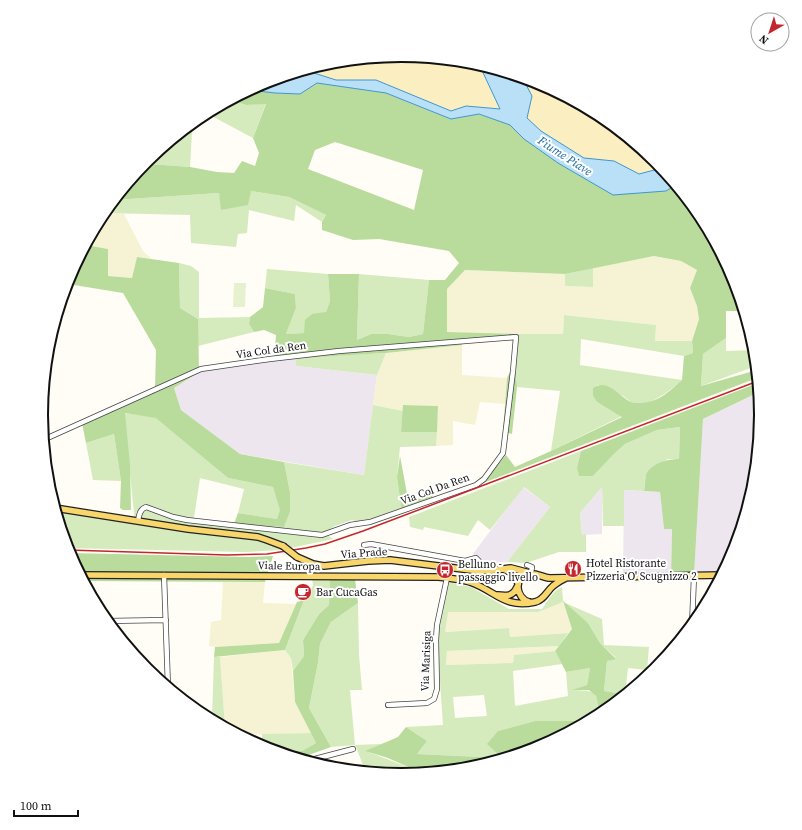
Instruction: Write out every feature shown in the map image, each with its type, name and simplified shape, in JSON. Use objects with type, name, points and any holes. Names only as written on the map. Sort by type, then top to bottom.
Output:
[{"type":"main road","name":"Via Prade","points":[[61,509],[258,538],[283,546],[297,557],[313,564],[324,566],[368,560],[390,560],[479,571],[507,568],[530,573]]},
{"type":"main road","points":[[503,569],[515,576],[518,586]]},
{"type":"main road","points":[[566,578],[553,586],[541,600],[531,602],[525,601],[518,593],[520,579],[530,573],[546,578],[716,575]]},
{"type":"main road","name":"Viale Europa","points":[[86,575],[447,578],[470,582],[494,594],[504,601],[512,603],[531,602]]},
{"type":"main road","points":[[541,576],[546,583],[546,593]]},
{"type":"main road","name":"Viale Europa","points":[[494,594],[506,596],[511,595],[518,586]]},
{"type":"street","name":"Via Col da Ren","points":[[49,438],[201,369],[270,358],[516,337]]},
{"type":"street","name":"Via Col Da Ren","points":[[138,521],[140,511],[142,508],[146,507],[180,519],[231,526],[264,528],[322,535],[340,528],[368,523],[476,484],[484,479],[503,454],[516,337]]},
{"type":"street","points":[[364,545],[371,544],[465,560],[476,558],[479,561],[479,571]]},
{"type":"street","points":[[527,566],[532,567],[530,573]]},
{"type":"street","points":[[164,575],[168,680]]},
{"type":"street","points":[[692,614],[694,576]]},
{"type":"street","name":"Via Marisiga","points":[[388,705],[427,703],[434,699],[437,689],[437,625],[447,578]]},
{"type":"street","points":[[115,622],[166,620]]},
{"type":"street","points":[[319,758],[353,749]]},
{"type":"shaded area","points":[[111,213],[124,214],[143,251],[152,259],[137,257],[132,278],[107,276],[108,249],[91,246]]},
{"type":"shaded area","points":[[654,256],[681,261],[697,270],[690,288],[697,306],[699,319],[692,341],[655,341],[656,325],[564,315],[563,334],[447,333],[447,289],[465,270],[565,274],[565,286],[592,287],[593,268]]},
{"type":"shaded area","points":[[462,345],[462,375],[507,378],[505,404],[480,402],[475,425],[453,421],[453,445],[436,446],[438,406],[404,405],[403,411],[373,405],[377,375],[386,353]]},
{"type":"shaded area","points":[[295,358],[296,366],[377,375],[364,475],[240,454],[181,410],[174,388],[199,372]]},
{"type":"shaded area","points":[[753,395],[754,415],[751,461],[742,506],[735,528],[716,575],[694,576],[703,419]]},
{"type":"shaded area","points":[[523,487],[550,507],[507,562],[489,564],[473,554]]},
{"type":"shaded area","points":[[602,487],[602,534],[582,535],[580,513]]},
{"type":"shaded area","points":[[624,490],[660,492],[664,529],[672,529],[671,576],[623,576]]},
{"type":"shaded area","points":[[223,582],[265,582],[263,603],[296,604],[279,643],[215,647],[209,646],[211,622],[221,620]]},
{"type":"shaded area","points":[[563,601],[572,629],[568,633],[510,637],[509,628],[444,632],[447,612],[538,612]]},
{"type":"shaded area","points":[[559,646],[555,651],[514,655],[513,663],[446,665],[447,651]]},
{"type":"shaded area","points":[[285,650],[291,658],[295,702],[311,733],[251,735],[225,721],[220,657]]},
{"type":"green space","points":[[317,83],[386,93],[451,119],[479,114],[510,125],[524,139],[652,192],[666,191],[669,186],[695,219],[718,259],[738,311],[726,311],[726,338],[703,354],[701,386],[751,372],[752,380],[483,483],[506,455],[515,467],[622,417],[597,402],[593,396],[593,388],[598,385],[608,386],[631,402],[641,403],[652,401],[660,397],[682,380],[684,356],[693,353],[692,341],[699,319],[697,306],[690,288],[697,270],[681,261],[654,256],[565,274],[465,270],[447,289],[447,332],[517,334],[517,338],[463,341],[462,345],[386,353],[274,361],[276,335],[264,330],[254,332],[249,324],[250,317],[263,307],[265,288],[295,294],[296,308],[286,334],[304,333],[305,320],[312,314],[326,312],[330,301],[328,274],[359,274],[357,340],[371,334],[388,334],[409,337],[423,334],[429,280],[445,280],[459,263],[449,251],[379,239],[353,240],[322,230],[322,222],[326,215],[289,197],[251,191],[248,205],[221,210],[219,193],[121,200],[152,164],[190,167],[217,172],[234,173],[242,161],[255,166],[259,153],[253,138],[266,104],[246,105],[237,102],[261,91],[300,94]],"holes":[[[335,142],[423,170],[414,210],[308,169],[315,150]]]},
{"type":"green space","points":[[237,102],[246,105],[266,103],[253,138],[213,116]]},
{"type":"green space","points":[[191,131],[190,167],[152,164]]},
{"type":"green space","points":[[251,191],[289,197],[326,215],[322,222],[296,205],[294,221],[249,210],[247,233],[238,234],[236,247],[191,243],[190,215],[111,213],[121,200],[219,193],[222,210]]},
{"type":"green space","points":[[91,246],[108,249],[108,276],[132,278],[137,257],[179,263],[180,308],[198,319],[199,372],[174,388],[181,410],[240,454],[284,462],[290,492],[290,512],[284,527],[234,524],[238,513],[277,519],[280,510],[273,487],[228,478],[156,418],[125,413],[130,465],[131,510],[123,510],[120,508],[121,481],[114,434],[86,443],[82,423],[155,388],[156,350],[123,293],[74,285],[70,293]]},
{"type":"green space","points":[[179,263],[191,266],[199,272],[199,318],[250,317],[249,324],[254,332],[198,346],[198,319],[180,308]]},
{"type":"green space","points":[[593,268],[593,287],[565,286],[565,274]]},
{"type":"green space","points":[[267,269],[328,274],[330,301],[326,312],[304,333],[286,334],[296,308],[295,294],[265,288]]},
{"type":"green space","points":[[359,274],[429,280],[423,334],[409,337],[388,334],[371,334],[357,340]]},
{"type":"green space","points":[[234,283],[246,283],[245,307],[233,307]]},
{"type":"green space","points":[[564,315],[656,325],[655,341],[692,341],[693,353],[684,356],[581,339],[580,365],[682,380],[658,398],[638,404],[598,385],[593,388],[593,396],[597,402],[622,416],[551,451],[560,391],[517,387],[515,361],[517,334],[563,334]]},
{"type":"green space","points":[[726,338],[726,351],[748,350],[751,368],[701,386],[703,354]]},
{"type":"green space","points":[[386,353],[377,375],[296,366],[295,358]]},
{"type":"green space","points":[[515,361],[517,387],[512,434],[503,432],[507,378]]},
{"type":"green space","points":[[752,385],[753,395],[703,419],[694,576],[671,576],[672,529],[664,529],[660,492],[644,491],[646,475],[652,467],[660,462],[679,459],[680,427],[657,430],[625,444],[593,476],[579,476],[577,467],[581,451]]},
{"type":"green space","points":[[373,405],[403,411],[401,432],[437,432],[436,446],[400,447],[397,477],[402,514],[371,525],[352,520],[335,526],[324,533],[333,539],[281,550],[246,552],[74,548],[62,512],[135,523],[124,413],[156,417],[228,478],[273,487],[281,510],[277,519],[238,513],[244,489],[200,478],[194,518],[234,524],[284,527],[290,512],[290,492],[284,462],[364,475]]},
{"type":"green space","points":[[403,405],[438,406],[437,432],[401,432]]},
{"type":"green space","points":[[680,427],[679,459],[668,459],[646,475],[644,491],[624,490],[624,526],[603,526],[602,487],[580,513],[582,535],[586,534],[586,552],[559,552],[526,563],[507,562],[550,507],[524,487],[490,530],[478,520],[468,536],[424,527],[423,530],[410,527],[409,517],[581,451],[577,467],[593,476],[625,444],[657,430]]},
{"type":"green space","points":[[114,434],[121,481],[93,480],[86,443]]},
{"type":"green space","points":[[400,456],[408,499],[432,495],[434,502],[402,514],[397,477]]},
{"type":"green space","points":[[76,553],[248,557],[273,556],[265,582],[90,581]]},
{"type":"green space","points":[[312,578],[330,579],[329,605],[319,614],[303,640],[304,656],[293,671],[291,658],[285,650],[304,600],[307,600],[313,585]]},
{"type":"green space","points":[[330,579],[355,579],[358,603],[331,622],[320,644],[318,663],[309,708],[331,747],[308,755],[294,751],[302,751],[316,743],[295,702],[293,671],[304,656],[303,640],[319,614],[329,605]]},
{"type":"green space","points":[[448,582],[471,587],[509,609],[542,609],[553,593],[562,587],[563,602],[538,612],[448,612],[445,632],[509,628],[510,637],[568,633],[559,646],[447,651],[446,665],[513,663],[514,655],[555,651],[562,664],[513,671],[515,706],[568,696],[566,672],[590,668],[587,685],[574,690],[594,693],[599,708],[577,721],[535,721],[498,731],[502,753],[492,756],[487,757],[417,754],[427,741],[406,727],[443,725],[438,654],[438,623]],"holes":[[[484,695],[487,716],[455,718],[453,697]]]},
{"type":"green space","points":[[304,600],[285,650],[214,657],[215,647],[279,643],[297,602]]},
{"type":"green space","points":[[563,601],[588,623],[600,643],[616,659],[607,661],[604,691],[617,694],[599,708],[596,696],[589,690],[572,690],[587,685],[590,668],[566,672],[555,651],[572,629]]},
{"type":"green space","points":[[563,602],[602,619],[604,645],[649,647],[647,668],[646,670],[628,668],[626,687],[617,694],[604,691],[607,661],[616,658],[600,643],[588,623]]},
{"type":"green space","points":[[358,603],[359,655],[362,690],[350,690],[355,745],[331,747],[309,708],[318,663],[320,644],[331,622]]},
{"type":"green space","points":[[214,657],[220,657],[225,721],[212,714]]},
{"type":"green space","points":[[535,721],[577,721],[557,732],[534,742],[498,754],[487,744],[498,731]]},
{"type":"green space","points":[[406,727],[427,741],[417,754],[486,757],[447,765],[410,768],[388,758],[365,751],[398,737]]},
{"type":"green space","points":[[311,733],[316,743],[302,751],[294,751],[262,739],[262,734]]},
{"type":"green space","points":[[382,744],[366,751],[409,768],[401,768],[363,766],[355,745]]},
{"type":"sand","points":[[401,62],[447,65],[470,69],[483,72],[500,109],[466,106],[451,111],[376,80],[336,80],[314,73],[355,65]]},
{"type":"sand","points":[[526,86],[557,98],[578,109],[616,135],[655,170],[639,174],[614,161],[585,159],[541,131],[527,118],[532,96]]},
{"type":"water","name":"Fiume Piave","points":[[483,72],[526,86],[532,96],[527,118],[541,131],[584,158],[614,161],[639,174],[655,170],[671,188],[666,191],[613,195],[558,163],[524,139],[510,125],[479,114],[451,119],[386,93],[317,83],[300,94],[261,91],[314,73],[336,80],[376,80],[451,111],[466,106],[500,109]]},
{"type":"railway","points":[[75,550],[227,555],[267,554],[325,544],[363,531],[752,383]]},
{"type":"place","name":"Hotel Ristorante Pizzeria O' Scugnizzo 2","points":[[573,569]]},
{"type":"place","name":"Belluno - passaggio livello","points":[[445,570]]},
{"type":"place","name":"Bar CucaGas","points":[[303,592]]}]
